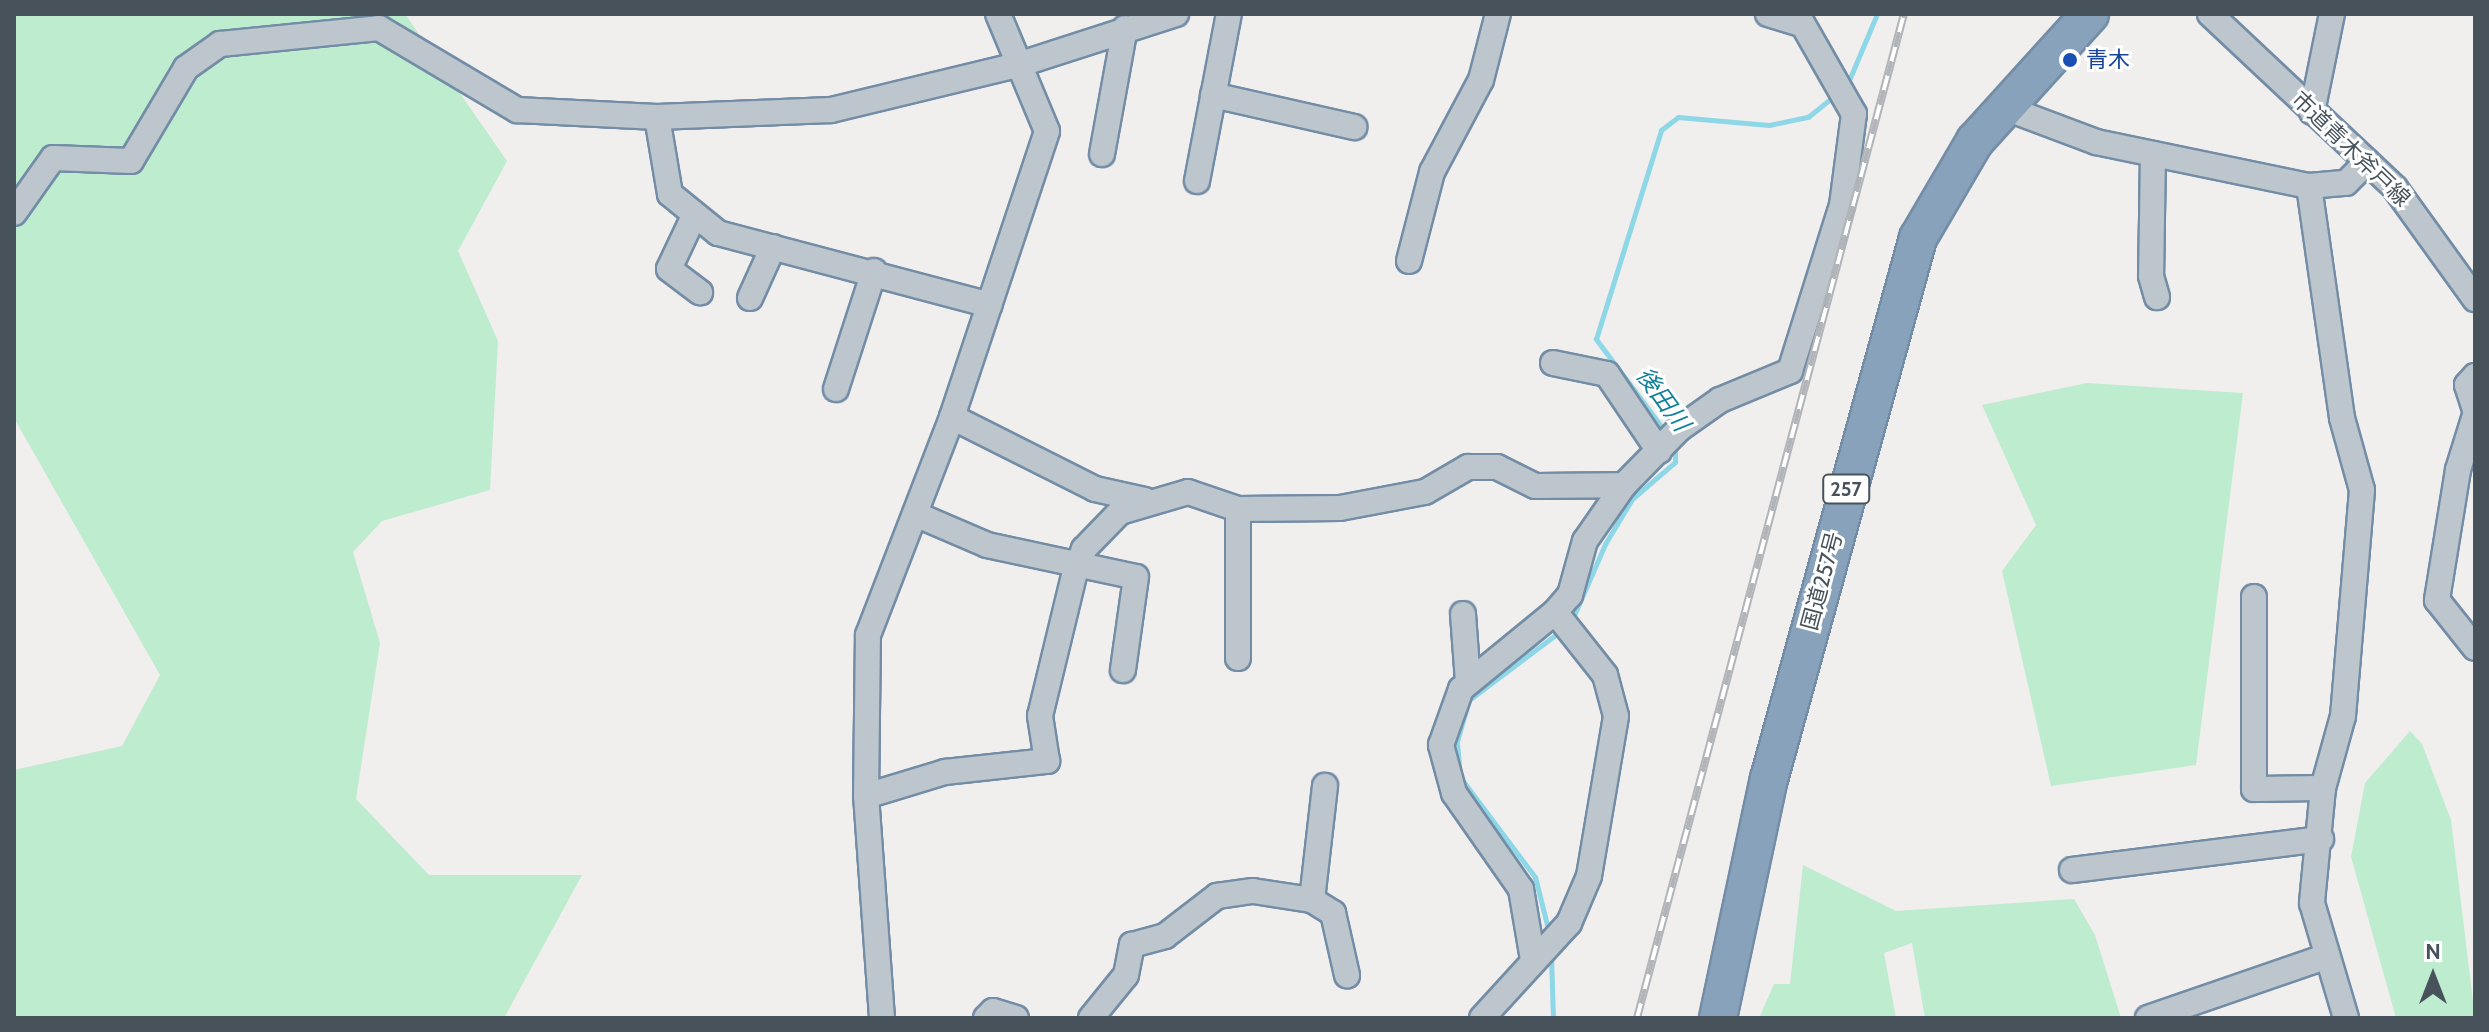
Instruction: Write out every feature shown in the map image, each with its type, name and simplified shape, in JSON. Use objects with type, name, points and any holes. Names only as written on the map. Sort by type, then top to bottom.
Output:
[{"type":"highway","name":"国道257号","points":[[1718,1018],[1769,779],[1901,284],[1940,192],[2003,107],[2090,14]]},
{"type":"street","points":[[882,1018],[866,796],[868,635],[952,417],[1047,131],[998,14]]},
{"type":"street","points":[[14,213],[53,158],[131,161],[186,68],[220,44],[379,28],[517,110],[657,117],[831,110],[1021,64],[1176,14]]},
{"type":"street","points":[[1197,181],[1229,14]]},
{"type":"street","points":[[1409,261],[1432,172],[1481,80],[1498,14]]},
{"type":"street","points":[[1535,958],[1521,889],[1445,769],[1444,722],[1468,682],[1561,620],[1585,541],[1624,485],[1667,442],[1720,400],[1790,371],[1842,205],[1854,114],[1797,18],[1768,14]]},
{"type":"street","name":"市道青木斧戸線","points":[[2210,14],[2367,162],[2430,228],[2475,299]]},
{"type":"street","points":[[2312,112],[2332,14]]},
{"type":"street","points":[[1102,154],[1125,28]]},
{"type":"street","points":[[1213,95],[1354,127]]},
{"type":"street","points":[[2003,107],[2028,122],[2153,154],[2309,186],[2346,183],[2367,162]]},
{"type":"street","points":[[657,117],[670,194],[693,218],[773,247],[874,271],[990,305]]},
{"type":"street","points":[[2153,154],[2151,276],[2157,297]]},
{"type":"street","points":[[2309,186],[2342,418],[2362,490],[2343,716],[2323,788],[2321,839],[2312,913],[2346,1018]]},
{"type":"street","points":[[693,218],[669,269],[700,292]]},
{"type":"street","points":[[750,298],[773,247]]},
{"type":"street","points":[[836,389],[874,271]]},
{"type":"street","points":[[1553,363],[1607,374],[1667,442]]},
{"type":"street","points":[[2475,376],[2467,385],[2475,413],[2464,499],[2437,600],[2475,648]]},
{"type":"street","points":[[952,417],[1095,489],[1151,500]]},
{"type":"street","points":[[866,796],[945,772],[1047,761],[1040,716],[1078,563],[1120,512],[1151,500],[1204,493],[1238,509],[1289,513],[1425,492],[1468,467],[1497,467],[1535,486],[1624,485]]},
{"type":"street","points":[[1238,509],[1238,658]]},
{"type":"street","points":[[915,514],[987,545],[1136,577],[1123,670]]},
{"type":"street","points":[[2254,597],[2254,789],[2323,788]]},
{"type":"street","points":[[1463,614],[1468,682]]},
{"type":"street","points":[[1482,1018],[1563,928],[1589,876],[1617,729],[1605,675],[1561,620]]},
{"type":"street","points":[[1312,900],[1325,786]]},
{"type":"street","points":[[2072,870],[2321,839]]},
{"type":"street","points":[[1091,1018],[1126,975],[1132,945],[1165,936],[1217,896],[1253,891],[1312,900],[1333,913],[1347,975]]},
{"type":"street","points":[[2148,1018],[2325,957]]},
{"type":"street","points":[[986,1018],[993,1011],[1016,1018]]},
{"type":"green space","points":[[14,14],[405,14],[507,161],[458,251],[498,341],[490,490],[382,521],[353,552],[380,643],[356,799],[429,875],[582,875],[504,1018],[14,1018],[14,770],[122,746],[160,675],[14,418]]},
{"type":"green space","points":[[2087,383],[2243,393],[2196,765],[2051,786],[2002,571],[2036,525],[1982,405]]},
{"type":"green space","points":[[2410,731],[2422,744],[2451,820],[2475,1018],[2396,1018],[2351,857],[2365,783]]},
{"type":"green space","points":[[1803,865],[1896,911],[2074,899],[2095,935],[2121,1018],[1925,1018],[1912,943],[1884,953],[1896,1018],[1759,1018],[1774,984],[1790,984]]},
{"type":"waterway","name":"後田川","points":[[1847,85],[1877,14]]},
{"type":"waterway","name":"後田川","points":[[1667,434],[1596,339],[1661,130],[1678,117],[1769,125],[1808,117],[1836,94]]},
{"type":"waterway","name":"後田川","points":[[1572,620],[1605,544],[1632,499],[1675,462],[1675,445]]},
{"type":"waterway","name":"後田川","points":[[1549,933],[1535,877],[1460,777],[1457,741],[1469,700],[1562,630]]},
{"type":"waterway","name":"後田川","points":[[1551,955],[1553,1018]]},
{"type":"railway","points":[[1637,1018],[1904,14]]},
{"type":"place","name":"青木","points":[[2070,60]]}]
